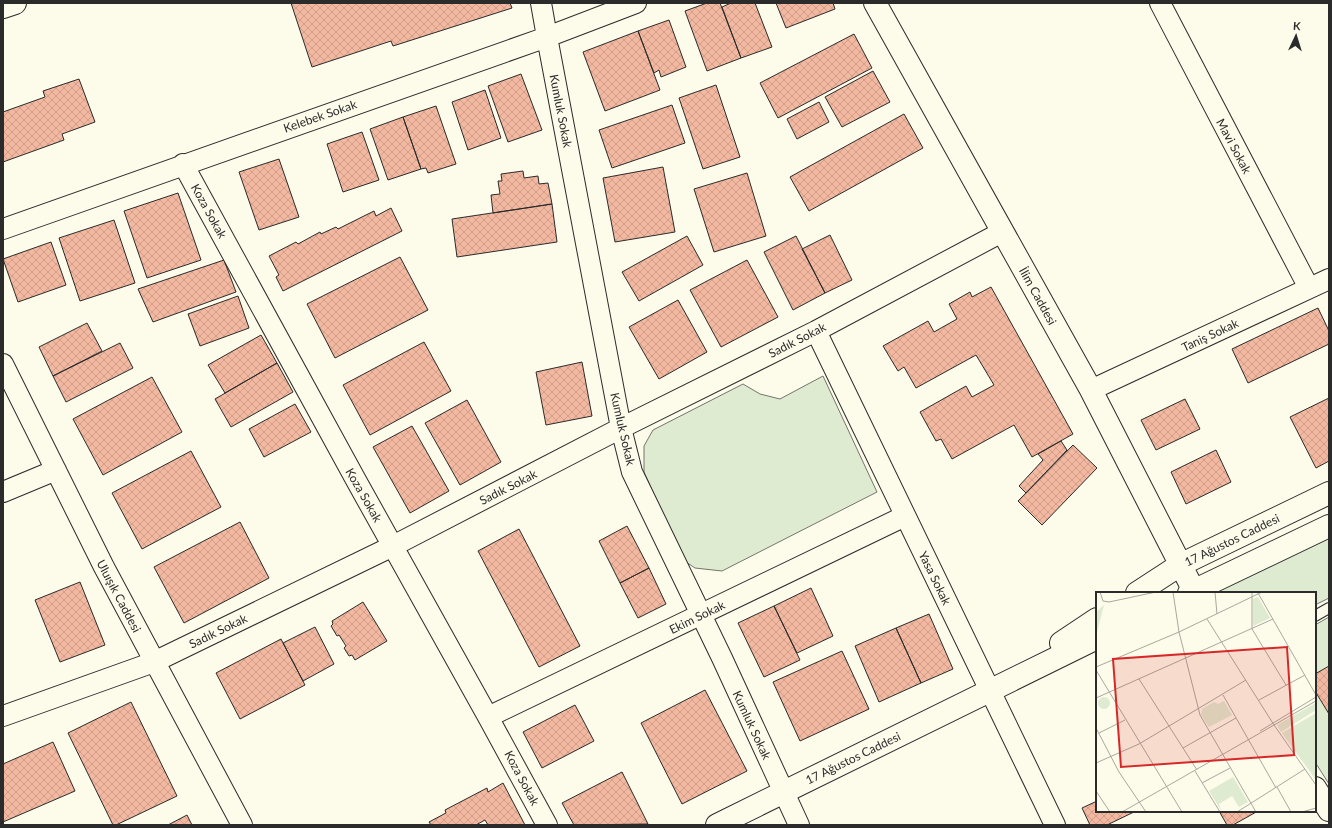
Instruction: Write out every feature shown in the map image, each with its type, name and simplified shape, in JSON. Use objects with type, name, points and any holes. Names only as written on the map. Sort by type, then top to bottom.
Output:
[{"type":"street","points":[[3,7],[15,3]]},
{"type":"street","name":"Kumluk Sokak","points":[[541,3],[546,37],[621,428],[632,472],[701,615],[799,825]]},
{"type":"street","name":"Kelebek Sokak","points":[[3,229],[183,164],[546,37],[636,3]]},
{"type":"street","name":"İlim Caddesi","points":[[875,3],[1090,390],[1180,565],[1192,592]]},
{"type":"street","name":"Mavi Sokak","points":[[1160,3],[1309,288]]},
{"type":"street","name":"Koza Sokak","points":[[183,164],[349,469],[547,825]]},
{"type":"street","name":"Sadık Sokak","points":[[3,716],[154,662],[393,546],[621,428],[816,331],[1002,232]]},
{"type":"street","name":"Taniş Sokak","points":[[1090,390],[1329,279]]},
{"type":"street","name":"Yasa Sokak","points":[[816,331],[1055,825]]},
{"type":"street","name":"Uluışık Caddesi","points":[[3,364],[104,567],[242,825]]},
{"type":"street","points":[[3,492],[56,470]]},
{"type":"street","name":"17 Ağustos Caddesi","points":[[1140,592],[1180,565],[1329,493]]},
{"type":"street","name":"Ekim Sokak","points":[[488,717],[905,516]]},
{"type":"street","points":[[1192,592],[1329,526]]},
{"type":"street","name":"17 Ağustos Caddesi","points":[[990,691],[1096,620]]},
{"type":"street","name":"17 Ağustos Caddesi","points":[[717,825],[1096,638]]},
{"type":"street","points":[[1316,790],[1329,810]]},
{"type":"lane","points":[[1316,615],[1329,608]]},
{"type":"green space","points":[[823,376],[877,492],[722,571],[695,568],[683,560],[644,472],[644,446],[653,430],[743,384],[760,394],[780,399]]},
{"type":"green space","points":[[1329,537],[1329,598],[1316,604],[1316,592],[1218,592],[1221,589]]},
{"type":"green space","points":[[1329,617],[1329,784],[1316,764],[1316,624]]},
{"type":"building","points":[[291,3],[510,3],[512,8],[393,46],[391,41],[312,67]]},
{"type":"building","points":[[707,3],[720,3],[741,58],[707,71],[685,11]]},
{"type":"building","points":[[731,3],[755,3],[772,47],[741,58],[722,7]]},
{"type":"building","points":[[776,3],[833,3],[835,9],[786,28]]},
{"type":"building","points":[[669,20],[686,67],[661,77],[659,70],[654,73],[638,31]]},
{"type":"building","points":[[638,31],[660,90],[605,111],[583,52]]},
{"type":"building","points":[[854,34],[872,68],[778,118],[760,83]]},
{"type":"building","points":[[873,71],[890,102],[842,127],[825,97]]},
{"type":"building","points":[[521,74],[542,130],[508,142],[488,86]]},
{"type":"building","points":[[79,79],[95,122],[62,134],[64,140],[3,162],[3,112],[45,97],[43,91]]},
{"type":"building","points":[[716,85],[740,157],[703,169],[679,98]]},
{"type":"building","points":[[485,90],[501,138],[468,150],[452,102]]},
{"type":"building","points":[[819,102],[829,122],[797,139],[787,119]]},
{"type":"building","points":[[672,105],[685,143],[612,168],[599,130]]},
{"type":"building","points":[[436,106],[456,164],[428,173],[426,168],[421,169],[403,117]]},
{"type":"building","points":[[904,114],[923,148],[809,211],[790,177]]},
{"type":"building","points":[[403,117],[421,169],[388,180],[370,129]]},
{"type":"building","points":[[362,132],[379,180],[343,192],[327,144]]},
{"type":"building","points":[[279,159],[299,217],[259,230],[239,172]]},
{"type":"building","points":[[663,167],[675,232],[615,242],[603,178]]},
{"type":"building","points":[[523,171],[524,178],[538,176],[539,184],[548,183],[552,204],[493,213],[491,195],[500,194],[498,181],[502,181],[501,174]]},
{"type":"building","points":[[747,173],[766,236],[714,252],[694,189]]},
{"type":"building","points":[[178,193],[201,260],[147,278],[124,211]]},
{"type":"building","points":[[552,204],[557,242],[457,257],[452,219]]},
{"type":"building","points":[[391,208],[402,231],[283,291],[276,277],[279,275],[269,256],[296,242],[298,244],[320,232],[321,234],[336,227],[338,229],[374,211],[376,216]]},
{"type":"building","points":[[114,220],[135,283],[80,301],[59,238]]},
{"type":"building","points":[[830,235],[852,280],[825,293],[802,249]]},
{"type":"building","points":[[687,236],[703,265],[639,301],[622,272]]},
{"type":"building","points":[[796,236],[825,293],[793,310],[764,252]]},
{"type":"building","points":[[51,242],[66,285],[18,302],[3,259]]},
{"type":"building","points":[[400,257],[428,310],[335,358],[307,304]]},
{"type":"building","points":[[224,260],[236,292],[153,322],[138,289]]},
{"type":"building","points":[[747,260],[778,317],[721,347],[690,290]]},
{"type":"building","points":[[991,287],[1073,434],[1032,457],[1014,425],[952,459],[941,439],[936,441],[920,412],[966,386],[972,397],[994,385],[976,355],[916,388],[904,367],[898,371],[883,346],[928,321],[934,332],[957,319],[949,304],[970,292],[972,297]]},
{"type":"building","points":[[238,296],[249,328],[200,346],[188,314]]},
{"type":"building","points":[[678,300],[707,352],[659,379],[629,327]]},
{"type":"building","points":[[1318,308],[1329,331],[1329,344],[1248,383],[1232,349]]},
{"type":"building","points":[[87,323],[102,351],[53,376],[39,347]]},
{"type":"building","points":[[261,335],[277,363],[225,393],[208,365]]},
{"type":"building","points":[[424,342],[451,391],[370,435],[343,385]]},
{"type":"building","points":[[120,343],[133,368],[66,402],[53,376]]},
{"type":"building","points":[[582,362],[592,416],[546,425],[536,372]]},
{"type":"building","points":[[277,363],[293,392],[231,427],[215,399]]},
{"type":"building","points":[[152,377],[182,432],[103,475],[73,419]]},
{"type":"building","points":[[1329,398],[1329,461],[1316,468],[1290,417]]},
{"type":"building","points":[[1185,399],[1200,429],[1156,450],[1141,420]]},
{"type":"building","points":[[467,400],[501,462],[460,485],[425,423]]},
{"type":"building","points":[[295,404],[311,432],[264,457],[249,429]]},
{"type":"building","points":[[412,426],[449,491],[410,513],[373,447]]},
{"type":"building","points":[[1061,441],[1067,450],[1026,493],[1019,486],[1043,460],[1038,454]]},
{"type":"building","points":[[1073,445],[1097,468],[1042,525],[1018,501]]},
{"type":"building","points":[[1216,450],[1231,482],[1186,504],[1171,472]]},
{"type":"building","points":[[191,451],[221,507],[142,549],[112,493]]},
{"type":"building","points":[[240,522],[269,578],[184,623],[154,567]]},
{"type":"building","points":[[627,526],[649,568],[620,583],[599,541]]},
{"type":"building","points":[[519,529],[580,646],[539,667],[478,551]]},
{"type":"building","points":[[649,568],[666,604],[638,618],[620,583]]},
{"type":"building","points":[[80,582],[105,645],[60,662],[35,600]]},
{"type":"building","points":[[811,588],[833,636],[797,653],[774,606]]},
{"type":"building","points":[[363,602],[387,641],[355,660],[352,655],[349,656],[344,648],[346,646],[331,626],[333,624],[332,621]]},
{"type":"building","points":[[774,606],[800,660],[764,677],[738,623]]},
{"type":"building","points":[[929,614],[953,669],[921,683],[896,628]]},
{"type":"building","points":[[315,627],[334,664],[303,681],[283,643]]},
{"type":"building","points":[[896,628],[921,683],[879,702],[855,646]]},
{"type":"building","points":[[281,639],[305,685],[240,719],[216,673]]},
{"type":"building","points":[[842,651],[869,709],[800,741],[773,682]]},
{"type":"building","points":[[1329,666],[1329,714],[1316,693],[1316,673]]},
{"type":"building","points":[[705,690],[747,771],[682,804],[641,723]]},
{"type":"building","points":[[131,702],[177,796],[116,825],[113,825],[68,733]]},
{"type":"building","points":[[575,705],[594,741],[542,768],[523,732]]},
{"type":"building","points":[[53,742],[75,791],[3,822],[3,764]]},
{"type":"building","points":[[622,772],[648,824],[574,825],[562,803]]},
{"type":"building","points":[[503,783],[525,825],[488,825],[485,820],[476,825],[431,825],[429,822],[446,813],[445,810],[487,788],[488,792]]},
{"type":"building","points":[[1096,801],[1096,812],[1134,812],[1107,825],[1090,825],[1082,808]]},
{"type":"building","points":[[1220,812],[1256,812],[1233,825],[1227,825]]},
{"type":"building","points":[[187,815],[192,825],[168,825]]}]
